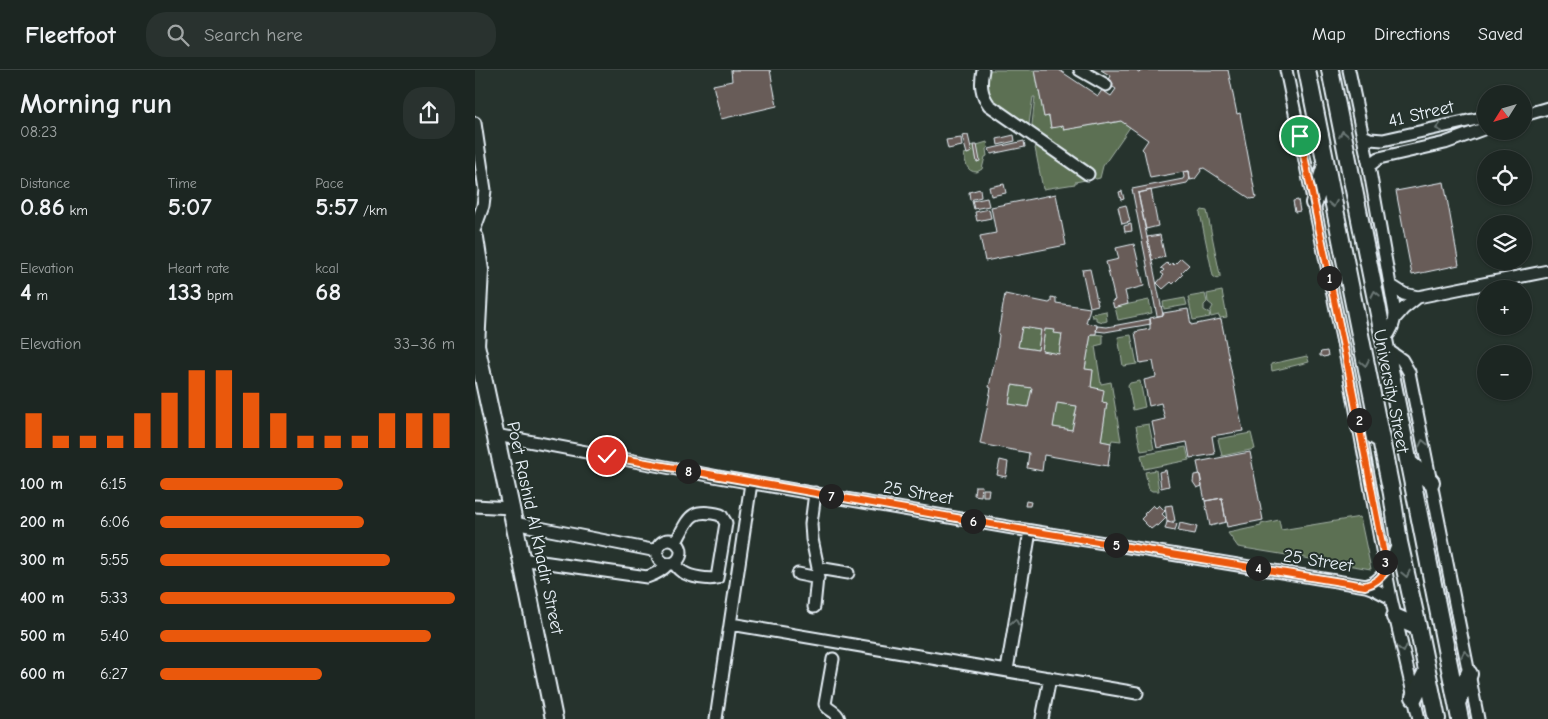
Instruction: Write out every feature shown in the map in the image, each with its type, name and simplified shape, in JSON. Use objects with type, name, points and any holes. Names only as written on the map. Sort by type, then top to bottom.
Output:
[{"type":"main road","name":"University Street","points":[[1307,70],[1392,494],[1399,542],[1437,719]]},
{"type":"main road","name":"University Street","points":[[1330,70],[1460,719]]},
{"type":"main road","points":[[1314,203],[1326,166]]},
{"type":"main road","name":"Poet Rashid Al Khadir Street","points":[[475,240],[479,256],[480,284],[476,343],[554,719]]},
{"type":"main road","points":[[1360,427],[1381,440]]},
{"type":"main road","points":[[1409,463],[1431,482]]},
{"type":"main road","points":[[1392,494],[1400,493],[1406,497],[1415,537],[1427,551]]},
{"type":"main road","points":[[1395,617],[1418,628]]},
{"type":"main road","points":[[1414,698],[1427,672]]},
{"type":"main road","points":[[1457,703],[1469,674]]},
{"type":"street","points":[[983,70],[981,89],[983,98],[989,105],[1088,174]]},
{"type":"street","points":[[1080,70],[1106,85]]},
{"type":"street","points":[[1286,70],[1360,427],[1391,598],[1419,719]]},
{"type":"street","points":[[1349,70],[1369,166],[1395,318],[1385,345],[1402,360],[1409,372],[1478,719]]},
{"type":"street","points":[[1533,107],[1548,104]]},
{"type":"street","points":[[1533,112],[1548,108]]},
{"type":"street","name":"41 Street","points":[[1363,136],[1369,139],[1383,140],[1477,119]]},
{"type":"street","points":[[475,123],[485,190],[483,206],[475,228]]},
{"type":"street","name":"41 Street","points":[[1369,166],[1379,158],[1445,143],[1477,131]]},
{"type":"street","points":[[1390,285],[1404,294],[1418,297],[1548,271]]},
{"type":"street","points":[[1395,318],[1418,297]]},
{"type":"street","name":"25 Street","points":[[496,435],[751,483],[1365,586],[1391,598]]},
{"type":"street","points":[[716,719],[751,483]]},
{"type":"street","points":[[815,494],[811,524],[818,573],[815,607]]},
{"type":"street","points":[[475,506],[657,551]]},
{"type":"street","points":[[521,560],[647,577],[655,575],[671,563],[679,558],[681,553],[680,546],[670,540],[663,541],[659,545],[658,557],[662,562],[671,563],[686,574],[712,579],[717,578],[726,523],[721,515],[695,513],[675,542]]},
{"type":"street","points":[[1007,670],[1030,531]]},
{"type":"street","name":"25 Street","points":[[1365,586],[1376,582],[1387,570],[1399,542]]},
{"type":"street","points":[[798,574],[848,573]]},
{"type":"street","points":[[731,624],[1137,693]]},
{"type":"street","points":[[833,659],[825,704],[829,710],[837,714],[839,719]]},
{"type":"street","points":[[1043,719],[1050,678]]},
{"type":"green space","points":[[984,70],[1035,70],[1044,117],[1049,116],[1051,128],[1063,126],[1064,130],[1121,121],[1130,127],[1103,166],[1100,178],[1096,179],[1031,133],[1035,97],[1033,97],[1028,131],[992,107],[983,78]]},
{"type":"green space","points":[[987,142],[987,156],[985,157],[982,169],[973,172],[967,166],[964,154],[972,152],[971,146],[974,145],[977,162],[979,161],[977,145]]},
{"type":"green space","points":[[1039,143],[1091,179],[1075,182],[1075,184],[1043,189],[1035,148]]},
{"type":"green space","points":[[1202,210],[1207,211],[1220,275],[1217,279],[1213,276],[1200,213]]},
{"type":"green space","points":[[1222,291],[1227,317],[1220,318],[1219,315],[1211,317],[1210,312],[1213,306],[1208,302],[1207,294]]},
{"type":"green space","points":[[1205,294],[1207,302],[1204,305],[1204,310],[1209,313],[1210,317],[1193,320],[1188,297]]},
{"type":"green space","points":[[1185,298],[1187,305],[1164,309],[1163,302]]},
{"type":"green space","points":[[1149,300],[1152,313],[1118,320],[1115,307]]},
{"type":"green space","points":[[1106,311],[1107,321],[1103,322],[1096,320],[1096,317],[1092,317],[1091,314]]},
{"type":"green space","points":[[1022,327],[1041,330],[1038,350],[1018,347]]},
{"type":"green space","points":[[1045,329],[1055,330],[1055,333],[1062,334],[1059,354],[1042,351]]},
{"type":"green space","points":[[1091,334],[1103,335],[1103,344],[1095,346],[1101,384],[1111,382],[1121,441],[1112,440],[1111,443],[1101,441],[1107,403],[1102,402],[1103,390],[1091,387],[1093,370],[1085,369]]},
{"type":"green space","points":[[1131,335],[1137,364],[1123,366],[1118,337]]},
{"type":"green space","points":[[1307,356],[1309,362],[1272,371],[1271,364]]},
{"type":"green space","points":[[1140,381],[1145,407],[1133,410],[1128,386],[1130,383]]},
{"type":"green space","points":[[1012,385],[1032,388],[1028,407],[1009,404]]},
{"type":"green space","points":[[1057,403],[1077,406],[1072,430],[1053,427]]},
{"type":"green space","points":[[1149,424],[1154,449],[1141,451],[1136,426]]},
{"type":"green space","points":[[1251,433],[1255,449],[1222,456],[1218,439]]},
{"type":"green space","points":[[1186,447],[1189,460],[1144,469],[1141,455]]},
{"type":"green space","points":[[1156,470],[1159,491],[1152,491],[1149,489],[1145,472]]},
{"type":"green space","points":[[1360,517],[1371,569],[1238,547],[1228,533],[1279,520],[1281,530]]},
{"type":"building","points":[[731,70],[770,70],[777,106],[721,119],[713,85],[732,81]]},
{"type":"building","points":[[1035,70],[1059,70],[1098,96],[1102,90],[1111,96],[1116,89],[1107,83],[1111,76],[1101,70],[1138,70],[1138,72],[1146,70],[1228,70],[1237,114],[1240,113],[1256,198],[1251,199],[1204,168],[1200,169],[1201,171],[1195,179],[1190,180],[1189,171],[1150,178],[1142,149],[1148,140],[1121,121],[1064,130],[1063,126],[1051,128],[1049,116],[1044,117]]},
{"type":"building","points":[[968,135],[972,152],[967,154],[962,136]]},
{"type":"building","points":[[1014,135],[1015,141],[998,145],[997,139]]},
{"type":"building","points":[[961,138],[962,146],[948,149],[946,140]]},
{"type":"building","points":[[1024,141],[1025,147],[991,154],[989,149]]},
{"type":"building","points":[[974,145],[977,145],[980,161],[977,162]]},
{"type":"building","points":[[1189,171],[1190,179],[1187,183],[1138,193],[1163,315],[1157,316],[1132,189],[1183,179],[1183,172]]},
{"type":"building","points":[[1444,182],[1459,265],[1412,275],[1396,191]]},
{"type":"building","points":[[1004,184],[1006,193],[991,196],[989,187]]},
{"type":"building","points":[[980,189],[981,197],[970,200],[969,192]]},
{"type":"building","points":[[1151,190],[1158,226],[1146,229],[1138,193]]},
{"type":"building","points":[[1122,191],[1124,199],[1121,200],[1119,192]]},
{"type":"building","points":[[1056,194],[1066,245],[985,261],[980,236],[996,233],[991,207]]},
{"type":"building","points":[[987,198],[989,206],[974,209],[972,201]]},
{"type":"building","points":[[1298,200],[1300,211],[1295,212],[1293,201]]},
{"type":"building","points":[[1126,205],[1130,222],[1122,224],[1118,207]]},
{"type":"building","points":[[989,209],[991,218],[977,221],[975,212]]},
{"type":"building","points":[[1131,224],[1132,231],[1125,232],[1124,226]]},
{"type":"building","points":[[1160,235],[1165,257],[1152,260],[1147,237]]},
{"type":"building","points":[[1134,244],[1144,286],[1125,291],[1128,304],[1114,308],[1112,301],[1115,300],[1106,262],[1119,259],[1116,248]]},
{"type":"building","points":[[1181,258],[1189,265],[1173,284],[1171,282],[1163,289],[1157,283],[1164,275],[1161,273],[1164,270],[1161,268],[1167,263],[1170,266],[1172,263],[1174,265]]},
{"type":"building","points":[[1090,269],[1098,305],[1090,307],[1082,270]]},
{"type":"building","points":[[1005,294],[1049,303],[1051,302],[1051,297],[1056,298],[1056,303],[1090,308],[1086,323],[1097,325],[1096,334],[1091,334],[1085,369],[1093,370],[1091,387],[1104,390],[1102,402],[1107,403],[1101,441],[1111,443],[1108,466],[1044,455],[1042,471],[1027,468],[1029,453],[980,444],[991,388],[989,387],[997,351]],"holes":[[[1022,327],[1041,330],[1038,350],[1018,347]],[[1045,329],[1055,330],[1054,333],[1062,334],[1059,354],[1042,351]],[[1012,385],[1032,388],[1028,407],[1009,404]],[[1057,403],[1077,406],[1072,430],[1053,427]]]},
{"type":"building","points":[[1188,309],[1191,325],[1221,319],[1243,431],[1212,436],[1215,454],[1190,458],[1187,442],[1157,448],[1152,422],[1165,419],[1161,403],[1149,406],[1144,380],[1156,377],[1153,361],[1140,363],[1135,332],[1150,329],[1150,318],[1164,315],[1163,313]]},
{"type":"building","points":[[1150,319],[1151,324],[1105,332],[1096,331],[1097,326],[1107,327]]},
{"type":"building","points":[[1327,351],[1328,356],[1320,356],[1321,352]]},
{"type":"building","points":[[1250,452],[1263,520],[1227,527],[1222,498],[1205,501],[1197,462]]},
{"type":"building","points":[[1000,460],[1008,462],[1006,477],[997,475]]},
{"type":"building","points":[[1166,470],[1169,486],[1161,488],[1159,472]]},
{"type":"building","points":[[1200,474],[1202,486],[1197,488],[1193,482],[1194,475]]},
{"type":"building","points":[[975,486],[982,486],[981,496],[974,495]]},
{"type":"building","points":[[983,489],[989,489],[988,496],[983,496]]},
{"type":"building","points":[[1222,498],[1226,522],[1210,526],[1205,501]]},
{"type":"building","points":[[1026,501],[1031,502],[1030,506],[1025,506]]},
{"type":"building","points":[[1153,505],[1156,508],[1159,505],[1165,511],[1162,514],[1166,518],[1158,526],[1156,525],[1151,529],[1141,519]]},
{"type":"building","points":[[1172,505],[1175,521],[1167,522],[1165,506]]},
{"type":"building","points":[[1167,522],[1177,524],[1175,531],[1165,529]]},
{"type":"building","points":[[1180,523],[1197,527],[1195,534],[1178,531]]},
{"type":"route","points":[[607,456],[1013,528],[1365,586],[1372,584],[1379,580],[1387,570],[1347,362],[1300,136]]}]
